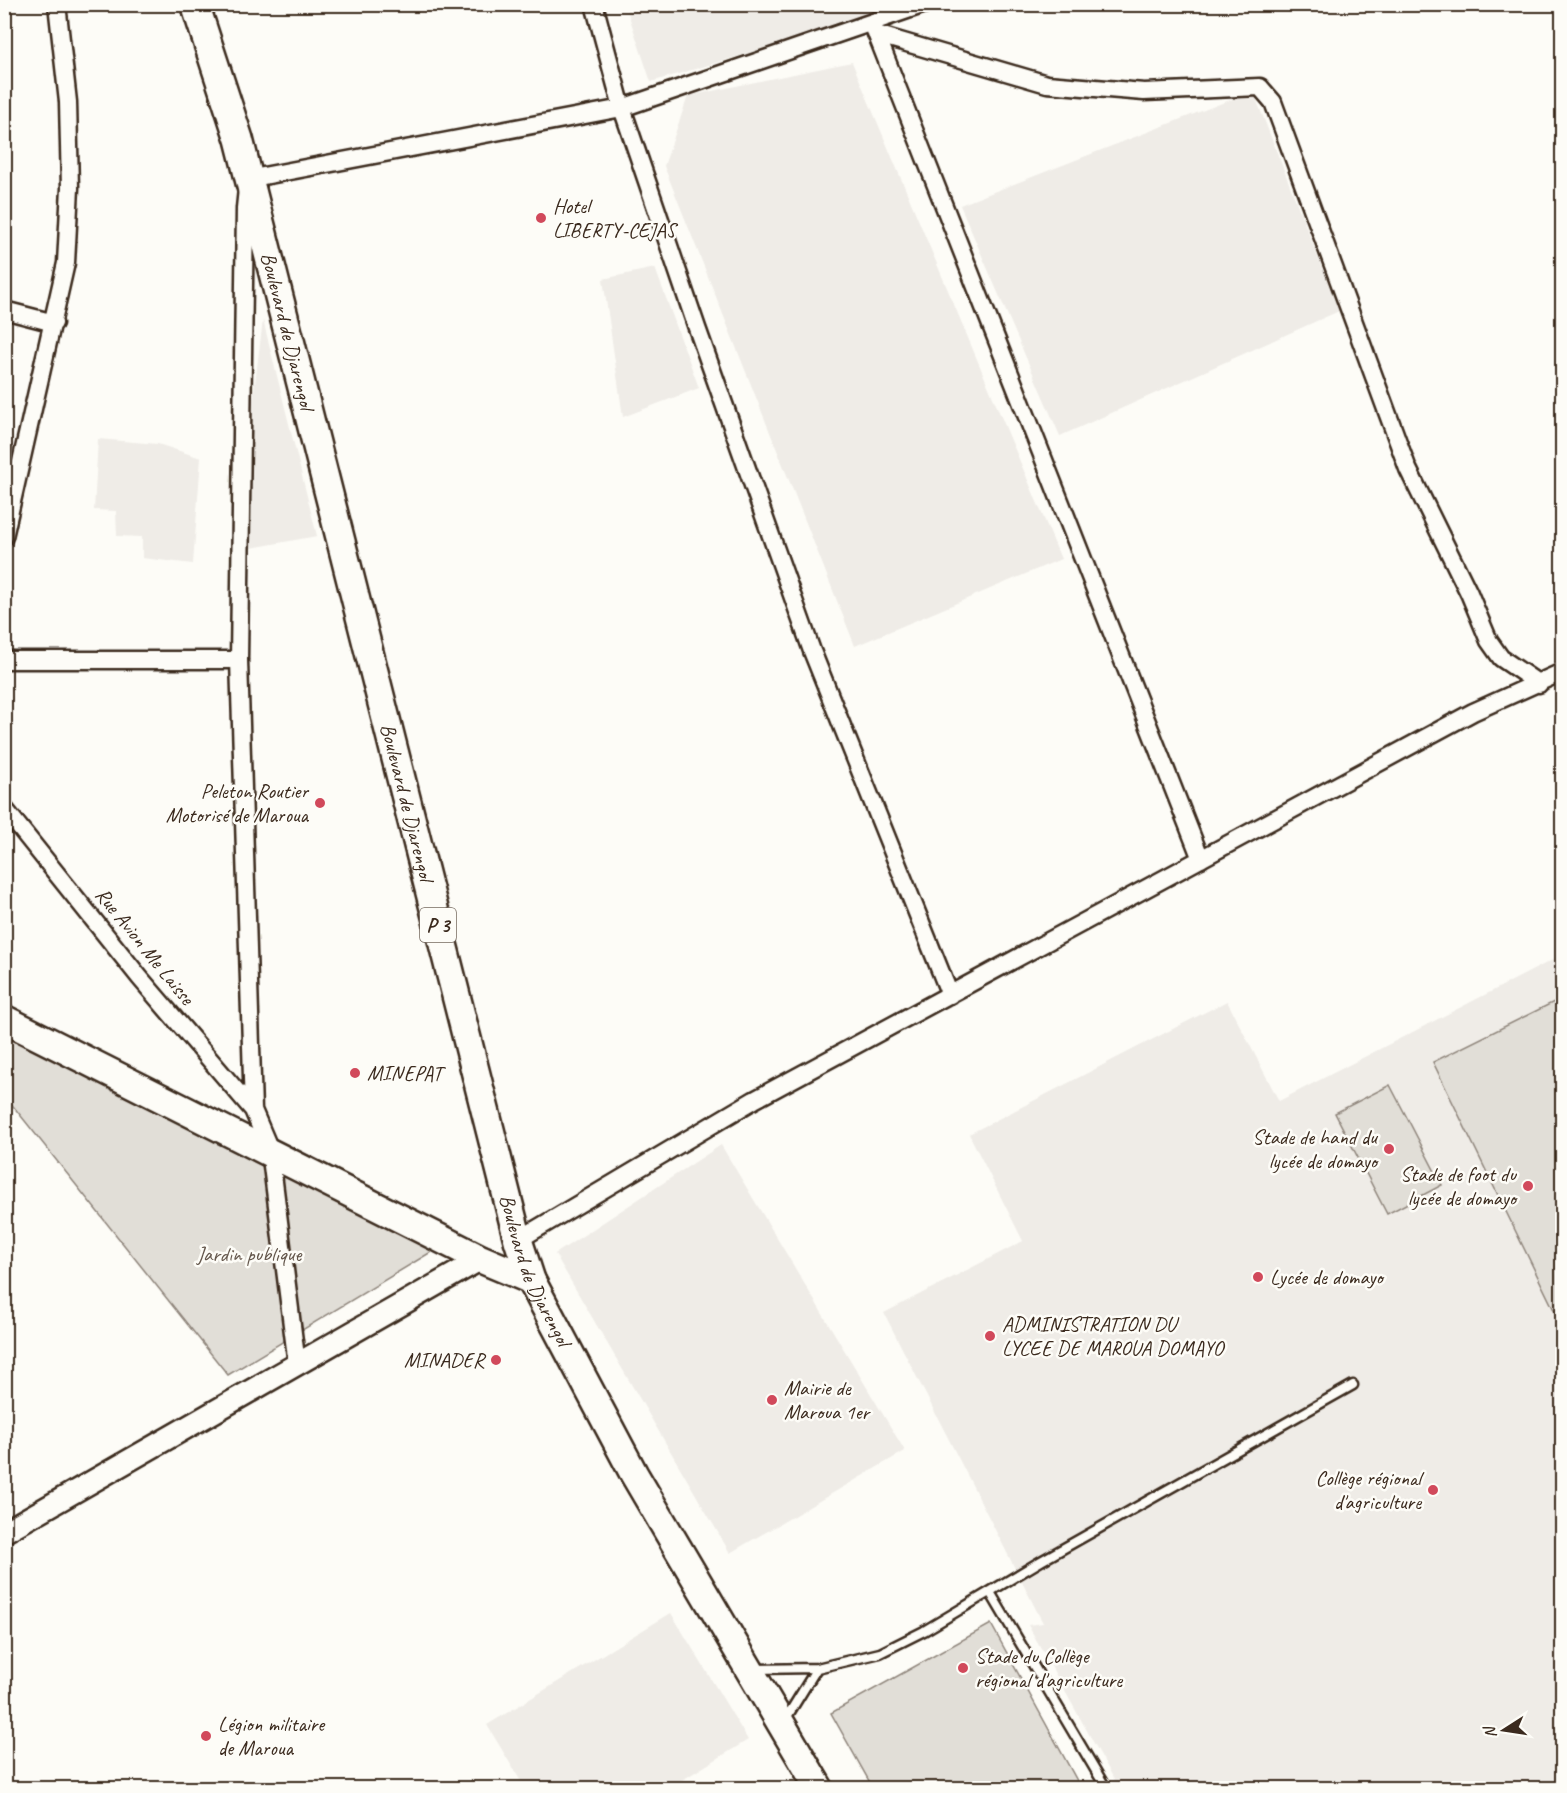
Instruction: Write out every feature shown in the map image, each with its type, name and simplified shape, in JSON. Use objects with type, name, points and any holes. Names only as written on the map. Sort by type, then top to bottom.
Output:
[{"type":"main road","name":"Boulevard de Djarengol","points":[[195,4],[239,138],[518,1240],[531,1280],[634,1474],[819,1788]]},
{"type":"main road","points":[[4,1019],[270,1150],[481,1259],[531,1280]]},
{"type":"street","points":[[4,537],[66,263],[70,188],[68,102],[57,4]]},
{"type":"street","points":[[594,4],[622,108],[697,328],[812,651],[950,995]]},
{"type":"street","points":[[297,1365],[270,1150],[253,1110],[239,660],[245,208],[248,179],[622,108],[874,28],[925,4]]},
{"type":"street","points":[[874,28],[1047,84],[1144,92],[1260,87],[1273,102],[1408,469],[1432,522],[1469,593],[1490,641],[1501,658],[1539,684]]},
{"type":"street","points":[[874,28],[1201,859]]},
{"type":"street","points":[[4,310],[54,323]]},
{"type":"street","points":[[4,660],[239,660]]},
{"type":"street","points":[[518,1240],[754,1100],[1473,712],[1563,672]]},
{"type":"street","name":"Rue Avion Me Laisse","points":[[4,808],[140,978],[253,1110]]},
{"type":"street","points":[[4,1532],[481,1259]]},
{"type":"lane","points":[[748,1669],[817,1668],[880,1653],[924,1631],[1353,1385]]},
{"type":"lane","points":[[990,1592],[1106,1788]]},
{"type":"lane","points":[[782,1725],[817,1668]]},
{"type":"shaded area","points":[[625,4],[913,5],[651,82]]},
{"type":"shaded area","points":[[852,62],[1061,559],[855,646],[664,166],[688,96]]},
{"type":"shaded area","points":[[1253,91],[1339,311],[1060,436],[960,205]]},
{"type":"shaded area","points":[[655,268],[699,388],[623,417],[603,279]]},
{"type":"shaded area","points":[[263,320],[317,536],[251,548],[253,399]]},
{"type":"shaded area","points":[[98,439],[158,444],[201,458],[193,564],[142,558],[142,537],[117,536],[116,511],[94,510]]},
{"type":"shaded area","name":"Lycée de domayo","points":[[1562,955],[1562,1788],[1119,1788],[1028,1625],[1043,1623],[884,1313],[1023,1241],[969,1134],[1227,1001],[1279,1101]]},
{"type":"shaded area","name":"Mairie de Maroua 1er","points":[[721,1145],[905,1451],[730,1553],[555,1254]]},
{"type":"shaded area","points":[[671,1613],[748,1740],[669,1788],[525,1788],[487,1725]]},
{"type":"green space","name":"Stade de foot du lycée de domayo","points":[[1562,998],[1562,1311],[1556,1314],[1433,1062]]},
{"type":"green space","name":"Jardin publique","points":[[4,1032],[441,1246],[228,1375],[5,1096]]},
{"type":"green space","name":"Stade de hand du lycée de domayo","points":[[1390,1085],[1442,1185],[1387,1214],[1335,1113]]},
{"type":"green space","name":"Stade du Collège régional d'agriculture","points":[[991,1624],[1081,1788],[873,1788],[831,1713]]},
{"type":"place","name":"Hotel LIBERTY-CEJAS","points":[[541,218]]},
{"type":"place","name":"Peleton Routier Motorisé de Maroua","points":[[320,803]]},
{"type":"place","name":"MINEPAT","points":[[355,1073]]},
{"type":"place","name":"Stade de hand du lycée de domayo","points":[[1389,1149]]},
{"type":"place","name":"Stade de foot du lycée de domayo","points":[[1528,1186]]},
{"type":"place","name":"Lycée de domayo","points":[[1258,1277]]},
{"type":"place","name":"ADMINISTRATION DU LYCEE DE MAROUA DOMAYO","points":[[990,1336]]},
{"type":"place","name":"MINADER","points":[[496,1360]]},
{"type":"place","name":"Mairie de Maroua 1er","points":[[772,1400]]},
{"type":"place","name":"Collège régional d'agriculture","points":[[1433,1490]]},
{"type":"place","name":"Stade du Collège régional d'agriculture","points":[[963,1668]]},
{"type":"place","name":"Légion militaire de Maroua","points":[[206,1736]]}]
